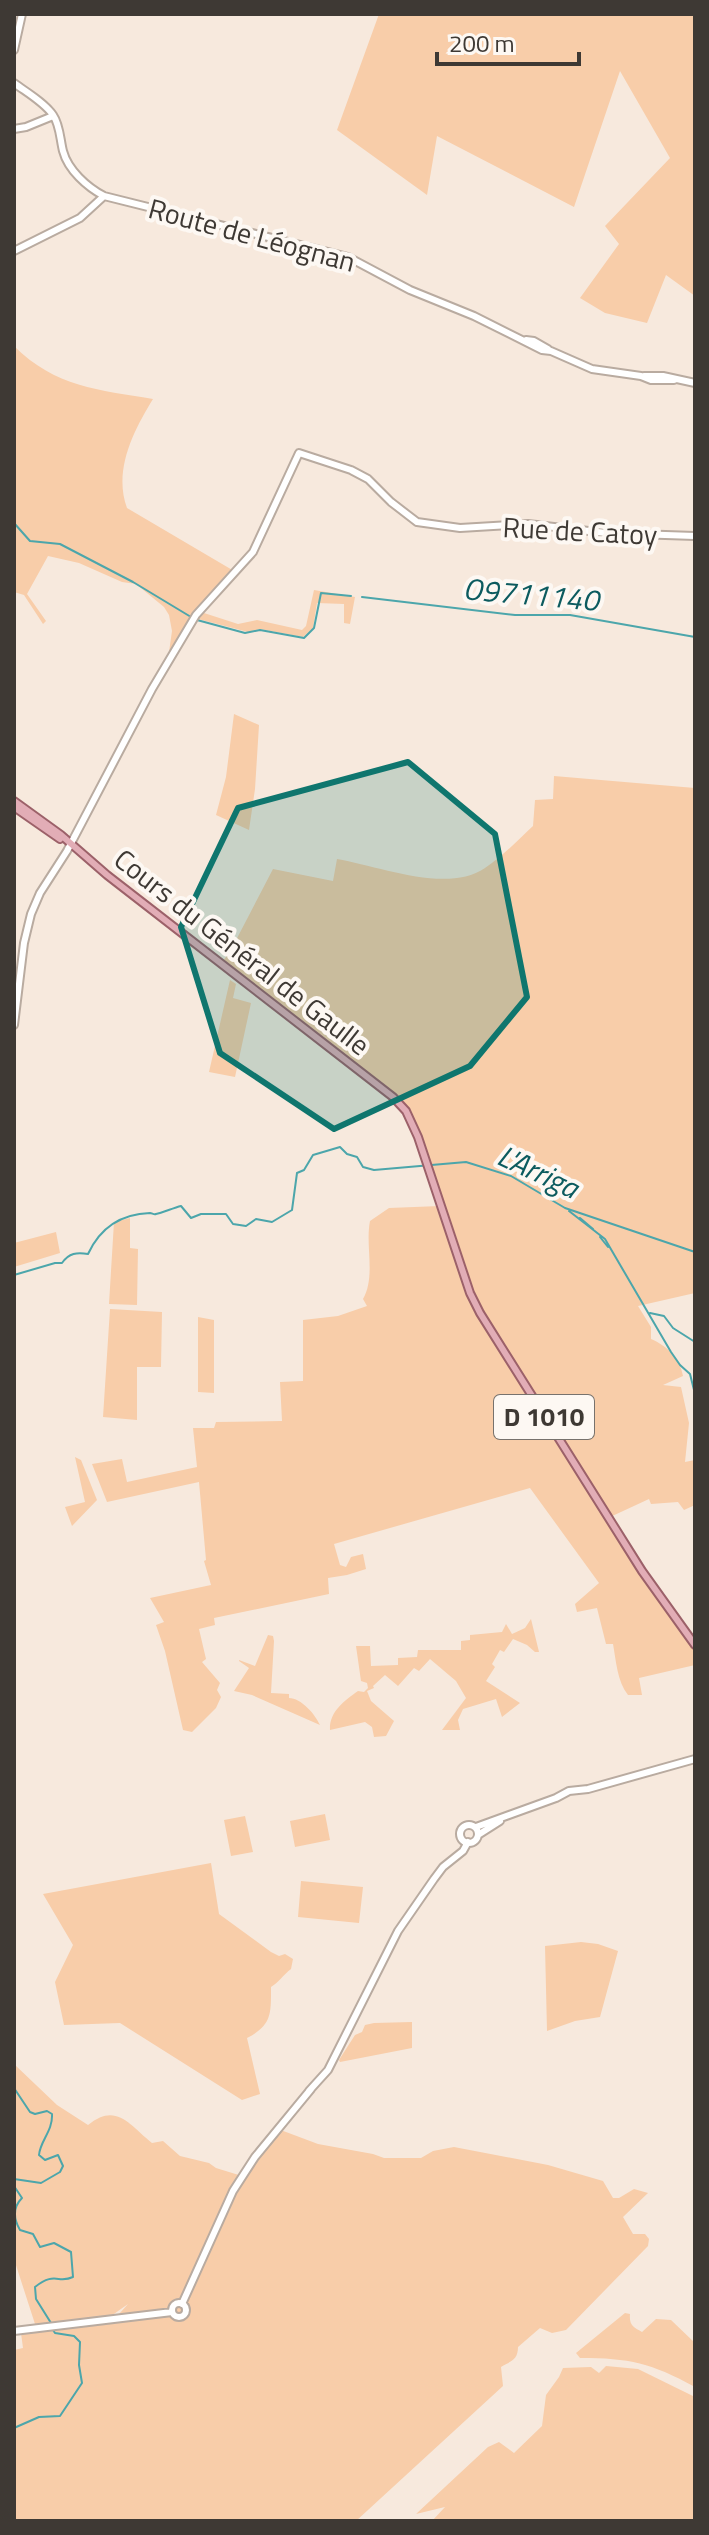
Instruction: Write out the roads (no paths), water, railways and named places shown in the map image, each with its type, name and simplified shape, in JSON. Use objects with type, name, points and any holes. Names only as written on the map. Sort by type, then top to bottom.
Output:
[{"type":"main road","name":"Cours du Général de Gaulle","points":[[14,804],[70,844]]},
{"type":"main road","name":"Cours du Général de Gaulle","points":[[14,804],[70,844],[400,1104],[427,1163],[470,1293],[480,1313],[642,1571],[695,1645]]},
{"type":"street","points":[[14,50],[22,14]]},
{"type":"street","points":[[14,83],[53,116],[14,129]]},
{"type":"street","name":"Route de Léognan","points":[[53,116],[64,156],[70,166],[104,196],[348,257],[410,290],[474,316],[542,350],[592,369],[663,382],[695,383]]},
{"type":"street","points":[[14,251],[80,218],[104,196]]},
{"type":"street","name":"Rue de Catoy","points":[[70,844],[155,683],[196,615],[253,552],[299,453],[351,470],[368,479],[417,522],[460,528],[528,524],[606,533],[695,536]]},
{"type":"street","points":[[14,1025],[31,914],[70,844]]},
{"type":"street","points":[[477,1831],[569,1791],[588,1789],[695,1759]]},
{"type":"street","points":[[465,1841],[460,1834],[462,1829],[472,1825],[477,1831]]},
{"type":"street","points":[[182,2304],[233,2191],[255,2157],[331,2062],[398,1931],[434,1879],[465,1841],[475,1839],[477,1831]]},
{"type":"street","points":[[172,2312],[175,2304],[182,2304]]},
{"type":"street","points":[[172,2312],[176,2317],[184,2315],[182,2304]]},
{"type":"street","points":[[14,2331],[172,2312]]},
{"type":"waterway","name":"O9711140","points":[[14,523],[30,541],[60,544],[191,617]]},
{"type":"waterway","name":"O9711140","points":[[197,620],[245,633],[260,630],[304,638],[314,628],[321,593],[351,596]]},
{"type":"waterway","name":"O9711140","points":[[362,597],[515,615],[570,615],[695,637]]},
{"type":"waterway","name":"L'Arriga","points":[[14,1275],[62,1263],[74,1254],[88,1254],[105,1230],[129,1216],[155,1214],[181,1206],[191,1218],[201,1214],[226,1214],[233,1224],[246,1226],[256,1219],[272,1222],[292,1210],[297,1173],[304,1170],[313,1155],[340,1147],[347,1154],[357,1157],[363,1167],[374,1170],[466,1162],[511,1176],[565,1208],[695,1252]]},
{"type":"waterway","points":[[569,1211],[605,1239],[671,1352],[690,1374],[695,1394]]},
{"type":"waterway","points":[[580,1218],[593,1229]]},
{"type":"waterway","points":[[600,1237],[608,1247]]},
{"type":"waterway","points":[[650,1313],[664,1316],[673,1328],[695,1342]]},
{"type":"waterway","points":[[14,2088],[30,2112],[47,2111],[52,2114],[51,2126],[39,2155],[45,2160],[58,2155],[63,2166],[60,2172],[41,2183],[14,2179]]},
{"type":"waterway","points":[[14,2186],[22,2198],[15,2213],[20,2230],[33,2234],[40,2247],[54,2243],[71,2252],[73,2277],[47,2280],[35,2287],[36,2299],[51,2323]]},
{"type":"waterway","points":[[14,2428],[39,2417],[60,2416],[82,2383],[80,2342],[74,2336],[53,2330]]}]
